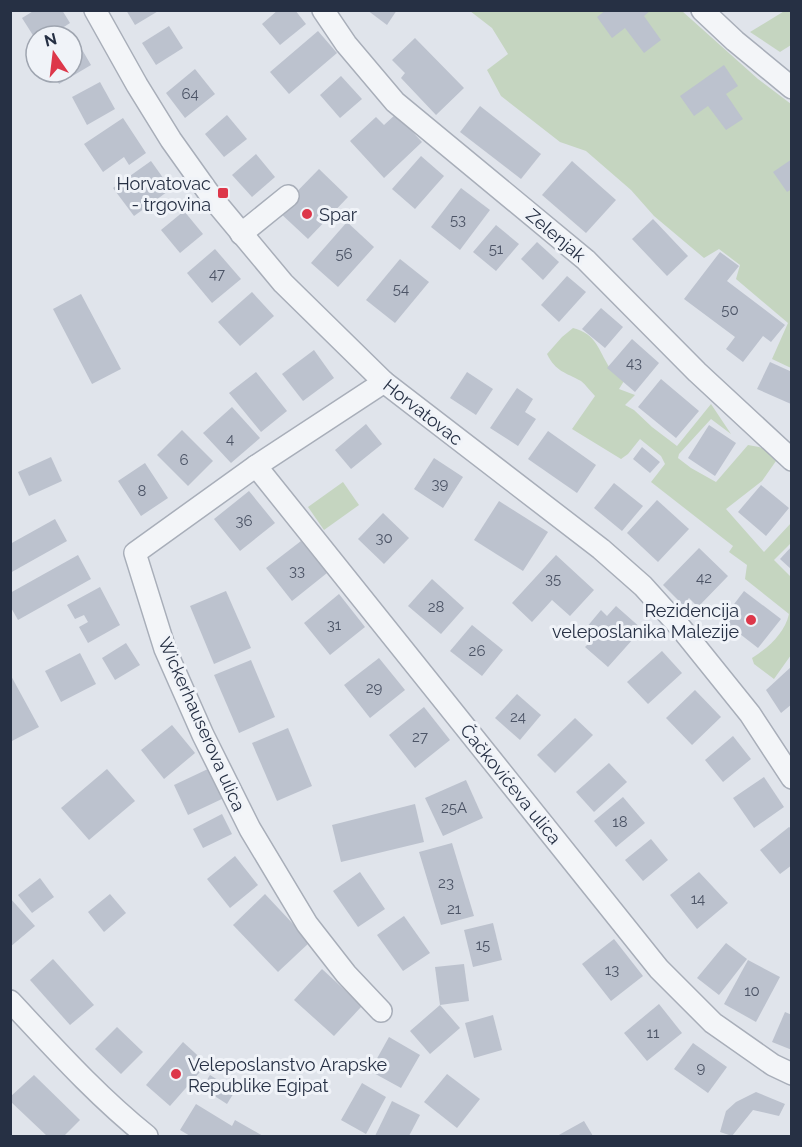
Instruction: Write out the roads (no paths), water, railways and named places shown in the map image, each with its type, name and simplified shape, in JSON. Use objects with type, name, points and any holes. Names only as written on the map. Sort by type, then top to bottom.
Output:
[{"type":"street","name":"Horvatovac","points":[[95,10],[171,140],[213,199],[290,291],[384,382],[601,549],[644,586],[750,714],[792,778]]},
{"type":"street","name":"Zelenjak","points":[[323,10],[346,45],[395,102],[586,260],[697,372],[792,460]]},
{"type":"street","points":[[702,10],[735,41],[792,88]]},
{"type":"street","points":[[241,234],[288,196]]},
{"type":"street","name":"Wickerhauserova ulica","points":[[381,1011],[346,974],[307,924],[250,829],[203,735],[165,650],[135,553],[256,466],[384,382]]},
{"type":"street","name":"Čačkovićeva ulica","points":[[256,466],[659,969],[713,1023],[773,1065],[792,1074]]},
{"type":"street","points":[[10,1001],[81,1076],[147,1137]]},
{"type":"place","name":"Horvatovac - trgovina","points":[[223,193]]},
{"type":"place","name":"Spar","points":[[307,214]]},
{"type":"place","name":"Rezidencija veleposlanika Malezije","points":[[751,620]]},
{"type":"place","name":"Veleposlanstvo Arapske Republike Egipat","points":[[176,1074]]}]
